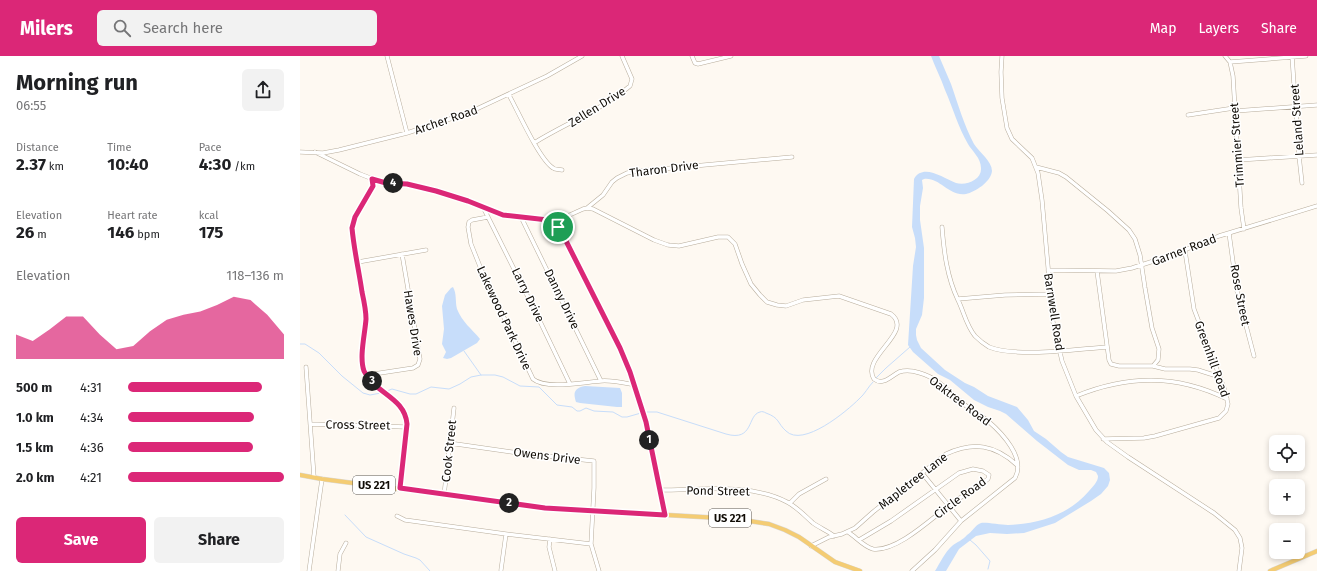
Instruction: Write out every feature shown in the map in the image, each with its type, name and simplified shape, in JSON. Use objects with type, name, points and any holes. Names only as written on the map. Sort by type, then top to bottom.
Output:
[{"type":"main road","name":"US 221","points":[[300,475],[545,508],[593,512],[737,519],[757,522],[776,526],[788,531],[800,537],[835,562],[860,571]]},
{"type":"main road","points":[[1270,571],[1317,550]]},
{"type":"street","points":[[387,56],[407,133]]},
{"type":"street","name":"Archer Road","points":[[300,152],[331,152],[346,149],[407,133],[468,114],[556,71],[581,56]]},
{"type":"street","name":"Zellen Drive","points":[[534,143],[600,108],[630,86],[632,79],[622,56]]},
{"type":"street","points":[[692,56],[695,63],[698,64],[731,56]]},
{"type":"street","name":"Barnwell Road","points":[[1002,56],[1002,98],[1008,133],[1012,139],[1029,154],[1036,167],[1040,184],[1053,322],[1059,351],[1076,396],[1089,420],[1103,439],[1214,513],[1233,528],[1239,535],[1242,545],[1239,571]]},
{"type":"street","points":[[1224,56],[1230,62],[1306,56]]},
{"type":"street","name":"Leland Street","points":[[1292,56],[1302,183]]},
{"type":"street","name":"Trimmier Street","points":[[1230,62],[1233,76],[1234,109],[1244,229]]},
{"type":"street","points":[[509,95],[534,143],[546,162],[553,169],[562,170]]},
{"type":"street","points":[[1188,114],[1234,109],[1317,105]]},
{"type":"street","points":[[315,152],[372,179],[386,183],[407,184],[422,187],[456,197],[503,215],[545,219],[554,224],[564,237],[616,341],[635,385],[646,422],[665,515]]},
{"type":"street","points":[[1238,160],[1317,155]]},
{"type":"street","name":"Tharon Drive","points":[[554,224],[577,211],[587,208],[603,195],[612,182],[617,178],[633,171],[792,157]]},
{"type":"street","points":[[1036,167],[1059,173],[1066,177],[1088,193],[1125,226],[1132,235],[1137,244],[1152,328],[1159,349],[1158,360],[1153,366]]},
{"type":"street","points":[[372,179],[373,186],[352,224],[352,233],[366,313],[362,360],[364,370],[367,375],[379,388],[400,406],[406,416],[400,488]]},
{"type":"street","name":"Garner Road","points":[[1048,270],[1116,271],[1141,266],[1229,233],[1317,206]]},
{"type":"street","name":"Larry Drive","points":[[483,207],[533,306],[570,384]]},
{"type":"street","name":"Oaktree Road","points":[[587,208],[593,209],[654,240],[668,245],[680,246],[724,236],[728,237],[735,244],[751,284],[764,300],[771,304],[786,306],[808,300],[839,296],[891,314],[897,321],[897,328],[893,337],[876,359],[872,373],[874,380],[878,382],[883,381],[899,372],[905,371],[921,373],[934,380],[950,390],[963,403],[995,427],[1013,450],[1018,466]]},
{"type":"street","name":"Lakewood Park Drive","points":[[488,216],[469,222],[468,227],[470,244],[535,381],[540,383],[570,384],[601,380],[635,385]]},
{"type":"street","name":"Danny Drive","points":[[521,217],[601,380]]},
{"type":"street","points":[[942,227],[950,280],[966,321],[979,340],[989,346],[1012,352],[1059,351],[1107,347]]},
{"type":"street","name":"Rose Street","points":[[1229,233],[1237,291],[1254,356]]},
{"type":"street","points":[[358,262],[426,250]]},
{"type":"street","name":"Greenhill Road","points":[[1103,439],[1144,438],[1155,436],[1212,420],[1222,416],[1226,411],[1228,406],[1227,399],[1194,309],[1185,250]]},
{"type":"street","name":"Hawes Drive","points":[[367,375],[413,368],[419,363],[418,346],[402,254]]},
{"type":"street","points":[[1097,270],[1109,360],[1113,365],[1126,367],[1153,366],[1165,369],[1190,369],[1220,377]]},
{"type":"street","points":[[958,299],[1005,295],[1050,294]]},
{"type":"street","points":[[306,367],[314,477]]},
{"type":"street","points":[[1076,396],[1096,388],[1120,382],[1156,380],[1193,385],[1216,393],[1227,399]]},
{"type":"street","name":"Cook Street","points":[[444,495],[454,408]]},
{"type":"street","name":"Cross Street","points":[[310,424],[406,427]]},
{"type":"street","name":"Owens Drive","points":[[449,443],[519,453],[594,461],[593,512]]},
{"type":"street","name":"Mapletree Lane","points":[[811,546],[855,528],[946,454],[960,448],[974,446],[988,447],[1008,457],[1018,466]]},
{"type":"street","points":[[912,571],[935,550],[961,521],[1013,480],[1018,466]]},
{"type":"street","name":"Circle Road","points":[[848,532],[859,540],[873,548],[894,545],[905,539],[949,506],[988,480],[988,474],[978,470],[963,471],[891,521],[859,540]]},
{"type":"street","points":[[922,473],[961,521]]},
{"type":"street","points":[[790,503],[798,494],[826,478]]},
{"type":"street","points":[[309,571],[322,479]]},
{"type":"street","name":"Pond Street","points":[[661,490],[749,490],[768,494],[790,503],[818,526],[834,536]]},
{"type":"street","points":[[593,512],[592,544],[599,571]]},
{"type":"street","points":[[397,516],[405,520],[592,544]]},
{"type":"street","points":[[501,570],[506,534]]},
{"type":"street","points":[[550,539],[550,547],[555,571]]},
{"type":"street","points":[[338,571],[340,554],[346,543]]},
{"type":"water","points":[[931,56],[939,56],[970,137],[990,164],[992,171],[986,183],[974,191],[966,194],[955,193],[930,179],[922,180],[923,188],[920,206],[920,220],[924,248],[924,298],[922,315],[916,329],[917,340],[921,348],[945,370],[988,396],[1017,407],[1028,420],[1034,431],[1068,457],[1104,468],[1109,473],[1110,480],[1108,486],[1101,494],[1055,523],[1024,533],[990,533],[976,536],[959,549],[946,571],[935,571],[949,548],[964,538],[979,524],[1005,525],[1030,523],[1052,517],[1072,506],[1081,499],[1095,484],[1098,476],[1096,472],[1091,470],[1079,470],[1068,465],[1006,414],[974,400],[950,380],[938,374],[913,352],[908,345],[913,266],[916,247],[912,227],[914,179],[918,174],[928,172],[934,173],[956,183],[964,184],[976,179],[981,172],[981,164],[961,131]]},
{"type":"water","points":[[453,287],[459,314],[464,322],[480,339],[477,343],[447,359],[443,358],[446,352],[442,344],[444,329],[442,306],[445,295]]},
{"type":"water","points":[[585,386],[620,388],[622,393],[622,407],[576,402],[575,391]]},
{"type":"waterway","points":[[300,344],[305,344],[319,353],[342,376],[363,393],[370,395],[381,393]]},
{"type":"waterway","points":[[876,378],[910,347]]},
{"type":"waterway","points":[[464,351],[481,375]]},
{"type":"waterway","points":[[387,391],[392,389],[410,394],[416,394],[431,387],[449,389],[471,377],[495,375],[503,377],[520,386],[539,387],[557,405],[572,407],[577,411],[586,408],[594,411],[613,412],[622,417],[641,413]]},
{"type":"waterway","points":[[646,412],[657,412],[726,434],[735,435],[746,431],[756,414],[762,412],[774,417],[786,431],[794,435],[803,435],[813,432],[835,419],[861,397],[873,382]]},
{"type":"waterway","points":[[345,515],[366,537],[420,560],[430,571]]},
{"type":"waterway","points":[[970,540],[990,561],[988,569]]},
{"type":"route","points":[[372,179],[386,183],[407,184],[422,187],[468,201],[498,214],[545,219],[558,227],[620,348],[638,392],[661,490],[665,515],[545,508],[400,488],[407,424],[405,412],[398,403],[369,378],[364,370],[362,360],[366,313],[352,233],[352,224],[373,186],[372,179]]}]
